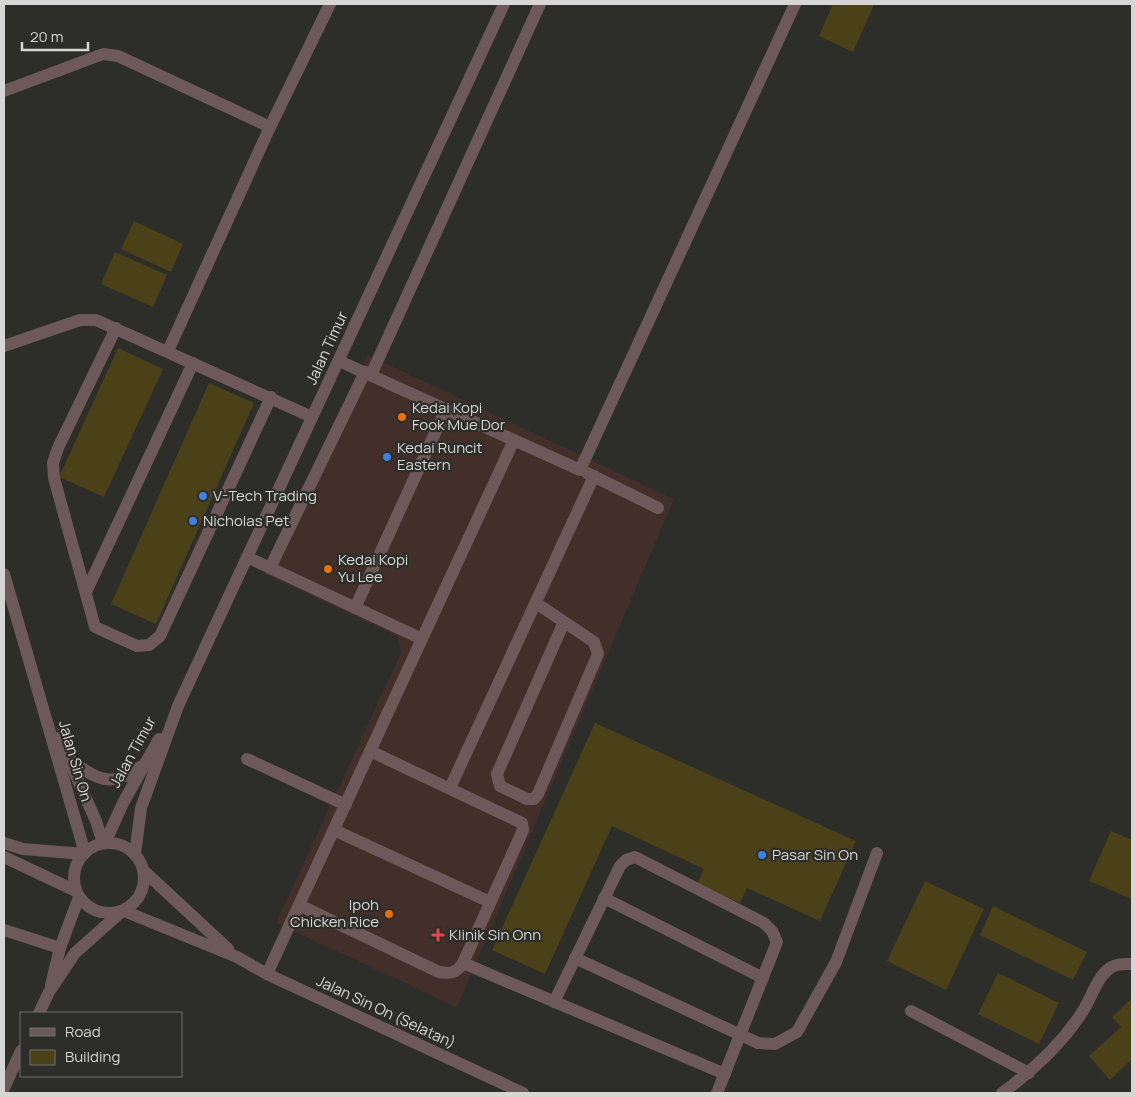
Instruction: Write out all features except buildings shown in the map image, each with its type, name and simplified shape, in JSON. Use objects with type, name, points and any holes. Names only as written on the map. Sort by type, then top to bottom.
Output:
[{"type":"street","points":[[168,351],[270,127],[330,4]]},
{"type":"street","name":"Jalan Timur","points":[[104,843],[116,817],[178,706],[504,4]]},
{"type":"street","points":[[270,568],[368,374],[540,4]]},
{"type":"street","points":[[580,470],[795,4]]},
{"type":"street","points":[[4,91],[102,54],[118,56],[270,127]]},
{"type":"street","points":[[4,346],[80,320],[96,320],[312,417]]},
{"type":"street","points":[[116,328],[58,448],[53,463],[54,478],[95,627],[137,646],[149,645],[160,636],[271,397]]},
{"type":"street","points":[[339,361],[594,476],[658,508]]},
{"type":"street","points":[[86,592],[193,363]]},
{"type":"street","points":[[355,608],[446,409]]},
{"type":"street","points":[[267,974],[514,440]]},
{"type":"street","points":[[450,788],[594,476]]},
{"type":"street","points":[[247,557],[422,640]]},
{"type":"street","name":"Jalan Sin On","points":[[4,574],[84,854]]},
{"type":"street","points":[[536,603],[594,642],[598,654],[538,794],[534,799],[527,799],[500,786],[497,774],[564,622]]},
{"type":"street","name":"Jalan Sin On","points":[[35,678],[104,843]]},
{"type":"street","name":"Jalan Timur","points":[[135,854],[141,808],[178,706]]},
{"type":"street","points":[[299,905],[439,972],[448,973],[458,970],[463,963],[523,830],[522,824],[370,751]]},
{"type":"street","points":[[67,758],[86,772],[102,779],[114,780],[127,777],[146,762]]},
{"type":"street","points":[[247,759],[346,805]]},
{"type":"street","points":[[334,830],[490,902]]},
{"type":"street","points":[[4,843],[23,849],[84,854]]},
{"type":"street","points":[[39,1012],[49,992],[75,953],[123,911],[134,904],[141,894],[144,883],[144,871],[135,854],[126,847],[104,843],[93,847],[84,854],[75,872],[78,894],[60,948],[49,992]]},
{"type":"street","points":[[575,958],[758,1043],[776,1044],[798,1032],[836,962],[877,853]]},
{"type":"street","points":[[4,857],[78,894],[86,904],[102,913],[123,911]]},
{"type":"street","points":[[554,1002],[620,866],[626,860],[635,857],[764,924],[772,931],[777,942],[742,1035],[717,1093]]},
{"type":"street","name":"Jalan Sin On (Selatan)","points":[[144,871],[237,957]]},
{"type":"street","points":[[604,898],[763,978]]},
{"type":"street","name":"Jalan Sin On (Selatan)","points":[[123,911],[237,957],[267,974],[523,1093]]},
{"type":"street","points":[[4,930],[60,948]]},
{"type":"street","points":[[463,963],[725,1074]]},
{"type":"street","points":[[1002,1093],[1029,1074],[1062,1039],[1082,1013],[1103,974],[1121,964],[1132,964]]},
{"type":"street","points":[[911,1011],[1029,1074]]},
{"type":"street","points":[[4,1088],[20,1053]]},
{"type":"shaded area","points":[[368,355],[674,499],[457,1007],[276,923],[401,653],[397,636],[265,574]]},
{"type":"place","name":"Kedai Kopi Fook Mue Dor","points":[[402,417]]},
{"type":"place","name":"Kedai Runcit Eastern","points":[[387,457]]},
{"type":"place","name":"V-Tech Trading","points":[[203,496]]},
{"type":"place","name":"Nicholas Pet","points":[[193,521]]},
{"type":"place","name":"Kedai Kopi Yu Lee","points":[[328,569]]},
{"type":"place","name":"Pasar Sin On","points":[[762,855]]},
{"type":"place","name":"Ipoh Chicken Rice","points":[[389,914]]},
{"type":"place","name":"Klinik Sin Onn","points":[[438,935]]}]
